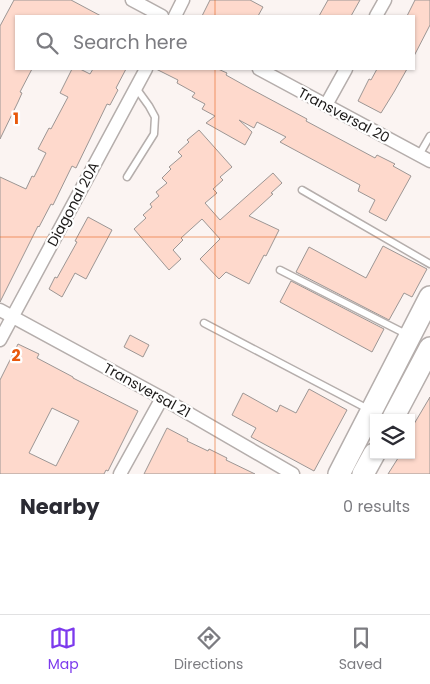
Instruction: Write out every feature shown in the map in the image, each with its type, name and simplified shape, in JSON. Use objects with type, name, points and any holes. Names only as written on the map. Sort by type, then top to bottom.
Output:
[{"type":"highway","points":[[339,474],[430,297]]},
{"type":"highway","points":[[395,414],[430,348]]},
{"type":"highway","points":[[363,474],[371,459]]},
{"type":"street","points":[[132,0],[160,15]]},
{"type":"street","points":[[176,15],[183,0]]},
{"type":"street","points":[[377,15],[385,0]]},
{"type":"street","name":"Diagonal 20A","points":[[0,340],[145,70]]},
{"type":"street","name":"Transversal 20","points":[[261,70],[425,158]]},
{"type":"street","points":[[326,105],[345,70]]},
{"type":"street","name":"Transversal 21","points":[[0,310],[162,398],[293,474]]},
{"type":"street","points":[[120,474],[162,398]]},
{"type":"lane","points":[[128,177],[154,134],[155,117],[136,88]]},
{"type":"lane","points":[[425,158],[430,136]]},
{"type":"lane","points":[[302,190],[430,264]]},
{"type":"lane","points":[[280,270],[410,336]]},
{"type":"lane","points":[[204,323],[371,411]]},
{"type":"building","points":[[14,0],[71,0],[99,15],[15,15],[15,70],[31,70],[0,139],[0,26]]},
{"type":"building","points":[[210,0],[250,0],[263,7],[259,15],[202,15]]},
{"type":"building","points":[[328,0],[360,0],[352,15],[320,15]]},
{"type":"building","points":[[415,0],[430,0],[430,25],[415,54],[415,15],[408,15]]},
{"type":"building","points":[[72,70],[82,70],[90,74],[92,70],[125,70],[116,88],[118,90],[110,105],[107,104],[76,168],[72,166],[53,205],[51,204],[38,226],[0,302],[0,177],[26,189],[46,153],[38,149],[68,97],[60,93]]},
{"type":"building","points":[[158,70],[220,70],[227,73],[226,75],[307,119],[306,121],[375,158],[377,155],[395,164],[393,166],[411,176],[386,221],[369,212],[375,200],[358,191],[360,185],[280,142],[286,137],[257,122],[254,128],[239,120],[252,132],[245,145],[206,123],[215,116],[202,109],[205,104],[192,97],[195,93],[177,83],[178,80]]},
{"type":"building","points":[[376,70],[406,70],[381,113],[358,101],[369,79],[371,80]]},
{"type":"building","points":[[199,130],[232,167],[220,177],[223,180],[213,189],[217,193],[205,203],[220,220],[273,173],[282,183],[249,216],[279,230],[249,284],[226,272],[219,279],[200,259],[220,239],[202,219],[181,238],[183,240],[173,250],[181,259],[169,270],[134,229],[146,218],[143,215],[152,207],[150,204],[159,196],[156,192],[167,183],[162,178],[171,169],[169,167],[182,156],[178,152],[189,142],[187,140]]},
{"type":"building","points":[[88,217],[112,230],[86,279],[75,273],[62,297],[49,289],[77,242],[75,241]]},
{"type":"building","points":[[383,246],[427,269],[412,297],[404,293],[389,320],[296,272],[309,247],[366,278]]},
{"type":"building","points":[[291,281],[384,329],[372,352],[280,302]]},
{"type":"building","points":[[130,335],[149,345],[143,357],[124,347]]},
{"type":"building","points":[[18,344],[39,354],[37,358],[138,411],[108,471],[106,470],[104,474],[0,474],[0,380]],"holes":[[[52,408],[79,421],[56,466],[29,453]]]},
{"type":"building","points":[[309,389],[347,410],[314,471],[251,437],[256,428],[232,415],[243,393],[277,412],[280,405],[296,413]]},
{"type":"building","points":[[430,397],[430,474],[388,474],[397,459],[415,459],[415,422]]},
{"type":"building","points":[[167,428],[188,439],[187,441],[208,451],[209,449],[227,458],[226,460],[255,474],[144,474]]}]
